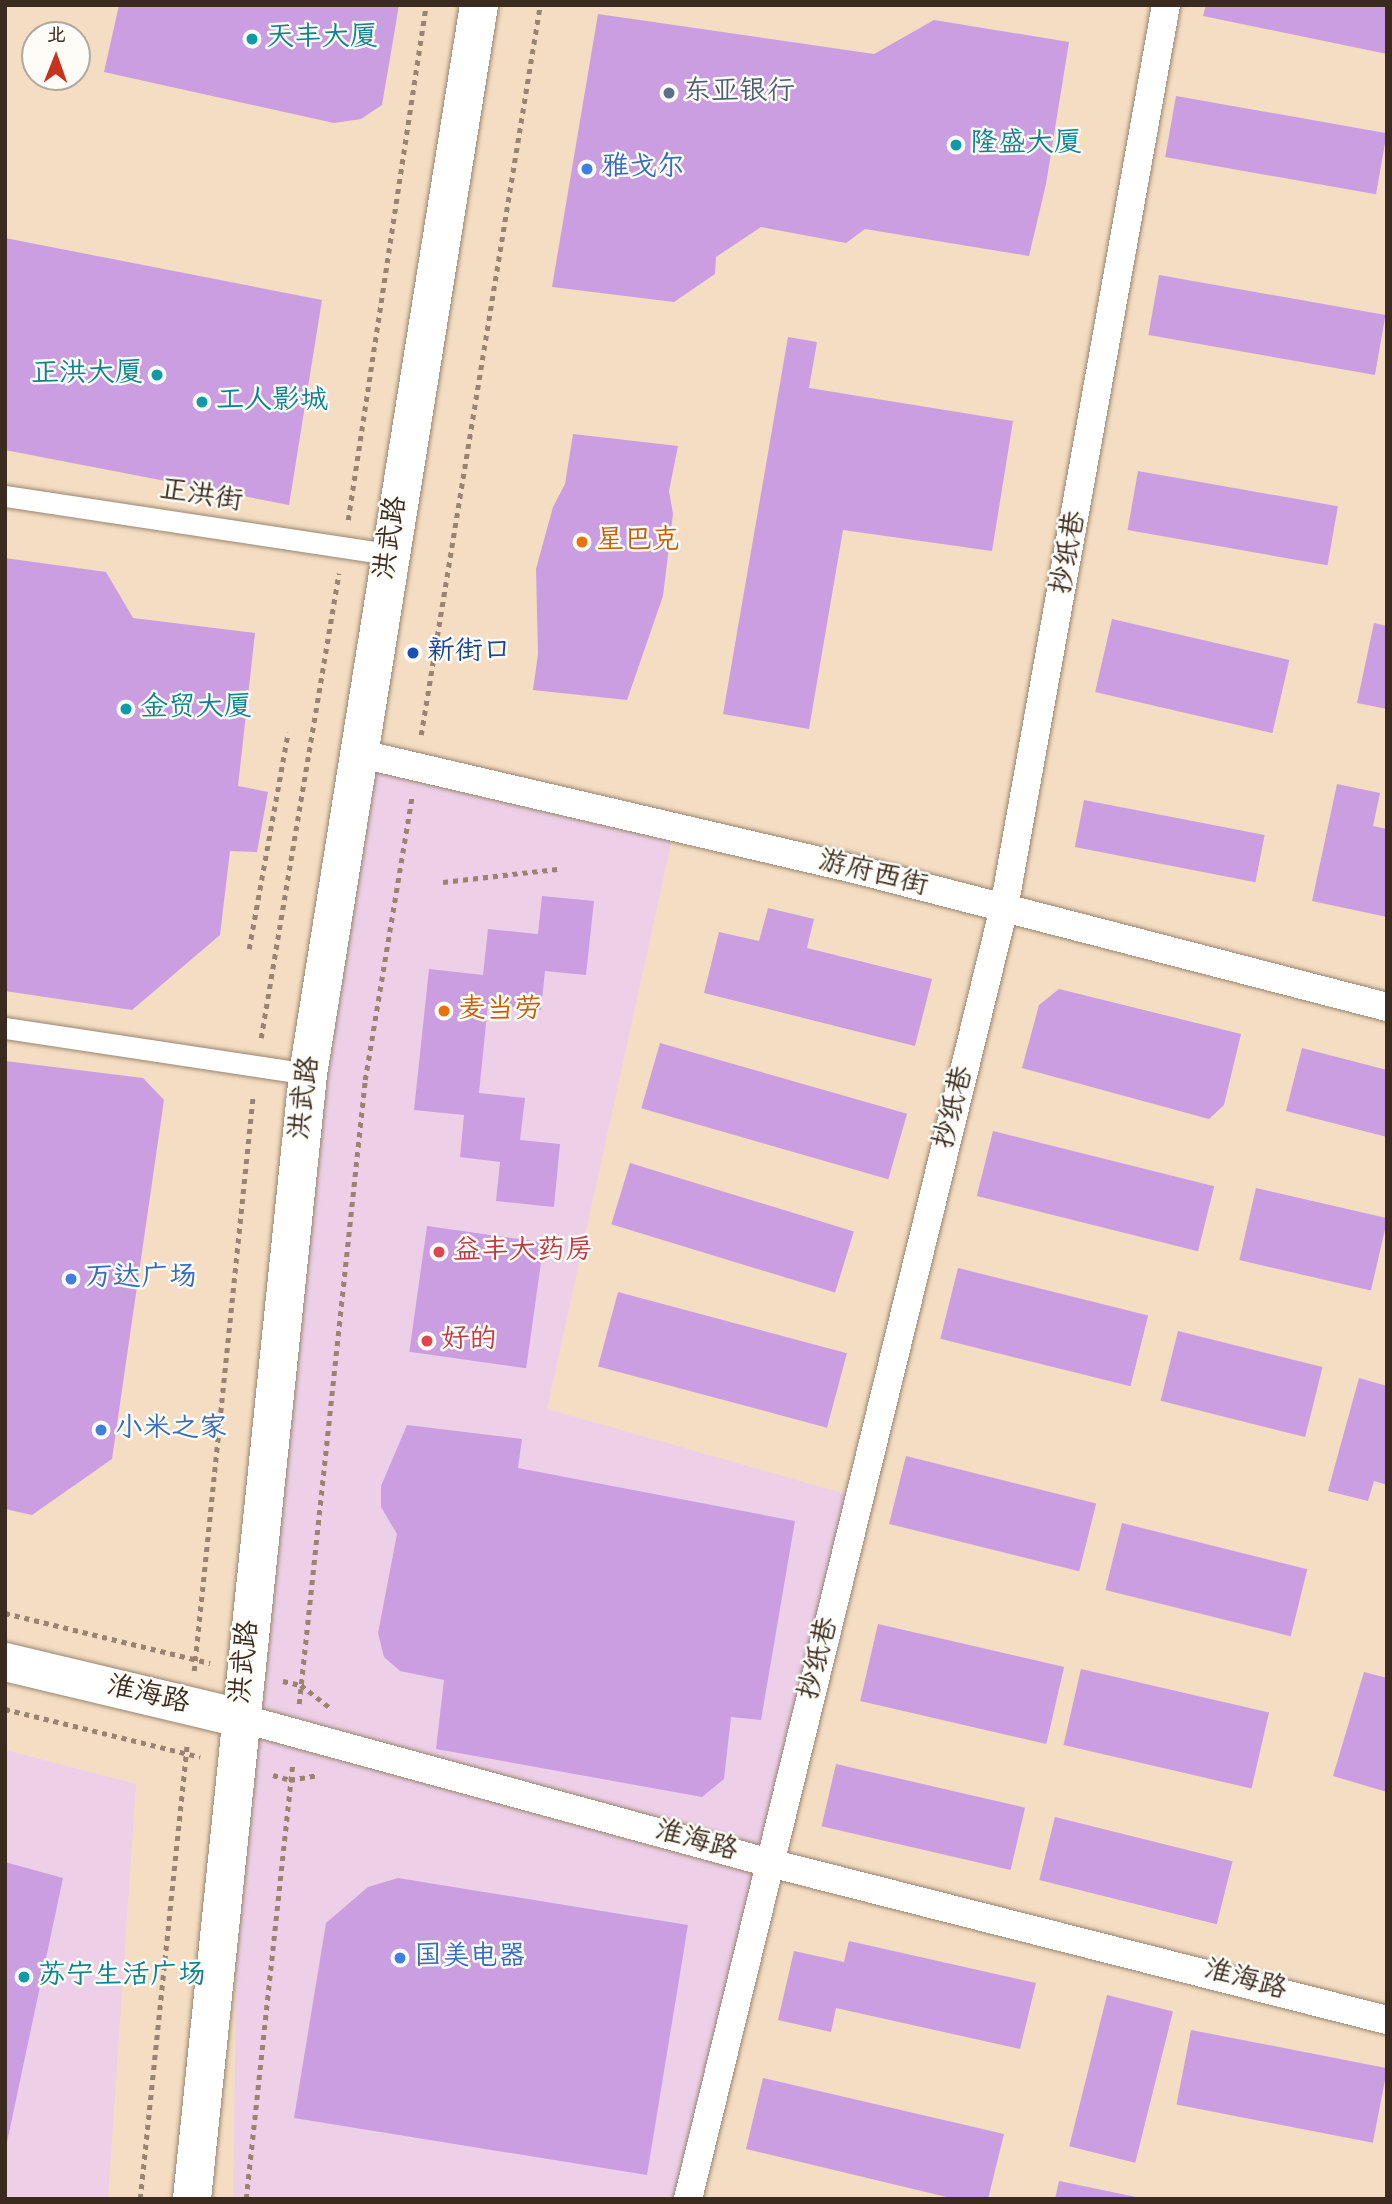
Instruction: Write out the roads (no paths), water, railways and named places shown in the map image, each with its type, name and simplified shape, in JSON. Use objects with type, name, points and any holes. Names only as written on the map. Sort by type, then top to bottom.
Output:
[{"type":"main road","name":"洪武路","points":[[192,2199],[308,1074],[357,753],[479,5]]},
{"type":"main road","name":"淮海路","points":[[5,1662],[240,1718]]},
{"type":"street","name":"抄纸巷","points":[[688,2199],[1004,908],[1166,5]]},
{"type":"street","name":"正洪街","points":[[5,496],[389,554]]},
{"type":"street","name":"游府西街","points":[[357,753],[1004,908],[1387,1007]]},
{"type":"street","points":[[5,1028],[308,1074]]},
{"type":"street","name":"淮海路","points":[[240,1718],[771,1863],[1230,1976],[1387,2020]]},
{"type":"place","name":"天丰大厦","points":[[252,39]]},
{"type":"place","name":"东亚银行","points":[[669,93]]},
{"type":"place","name":"隆盛大厦","points":[[956,145]]},
{"type":"place","name":"雅戈尔","points":[[587,169]]},
{"type":"place","name":"正洪大厦","points":[[157,375]]},
{"type":"place","name":"工人影城","points":[[202,402]]},
{"type":"place","name":"星巴克","points":[[582,542]]},
{"type":"place","name":"新街口","points":[[413,653]]},
{"type":"place","name":"金贸大厦","points":[[126,709]]},
{"type":"place","name":"麦当劳","points":[[444,1011]]},
{"type":"place","name":"益丰大药房","points":[[439,1252]]},
{"type":"place","name":"万达广场","points":[[71,1279]]},
{"type":"place","name":"好的","points":[[427,1341]]},
{"type":"place","name":"小米之家","points":[[101,1430]]},
{"type":"place","name":"国美电器","points":[[400,1958]]},
{"type":"place","name":"苏宁生活广场","points":[[24,1977]]}]
